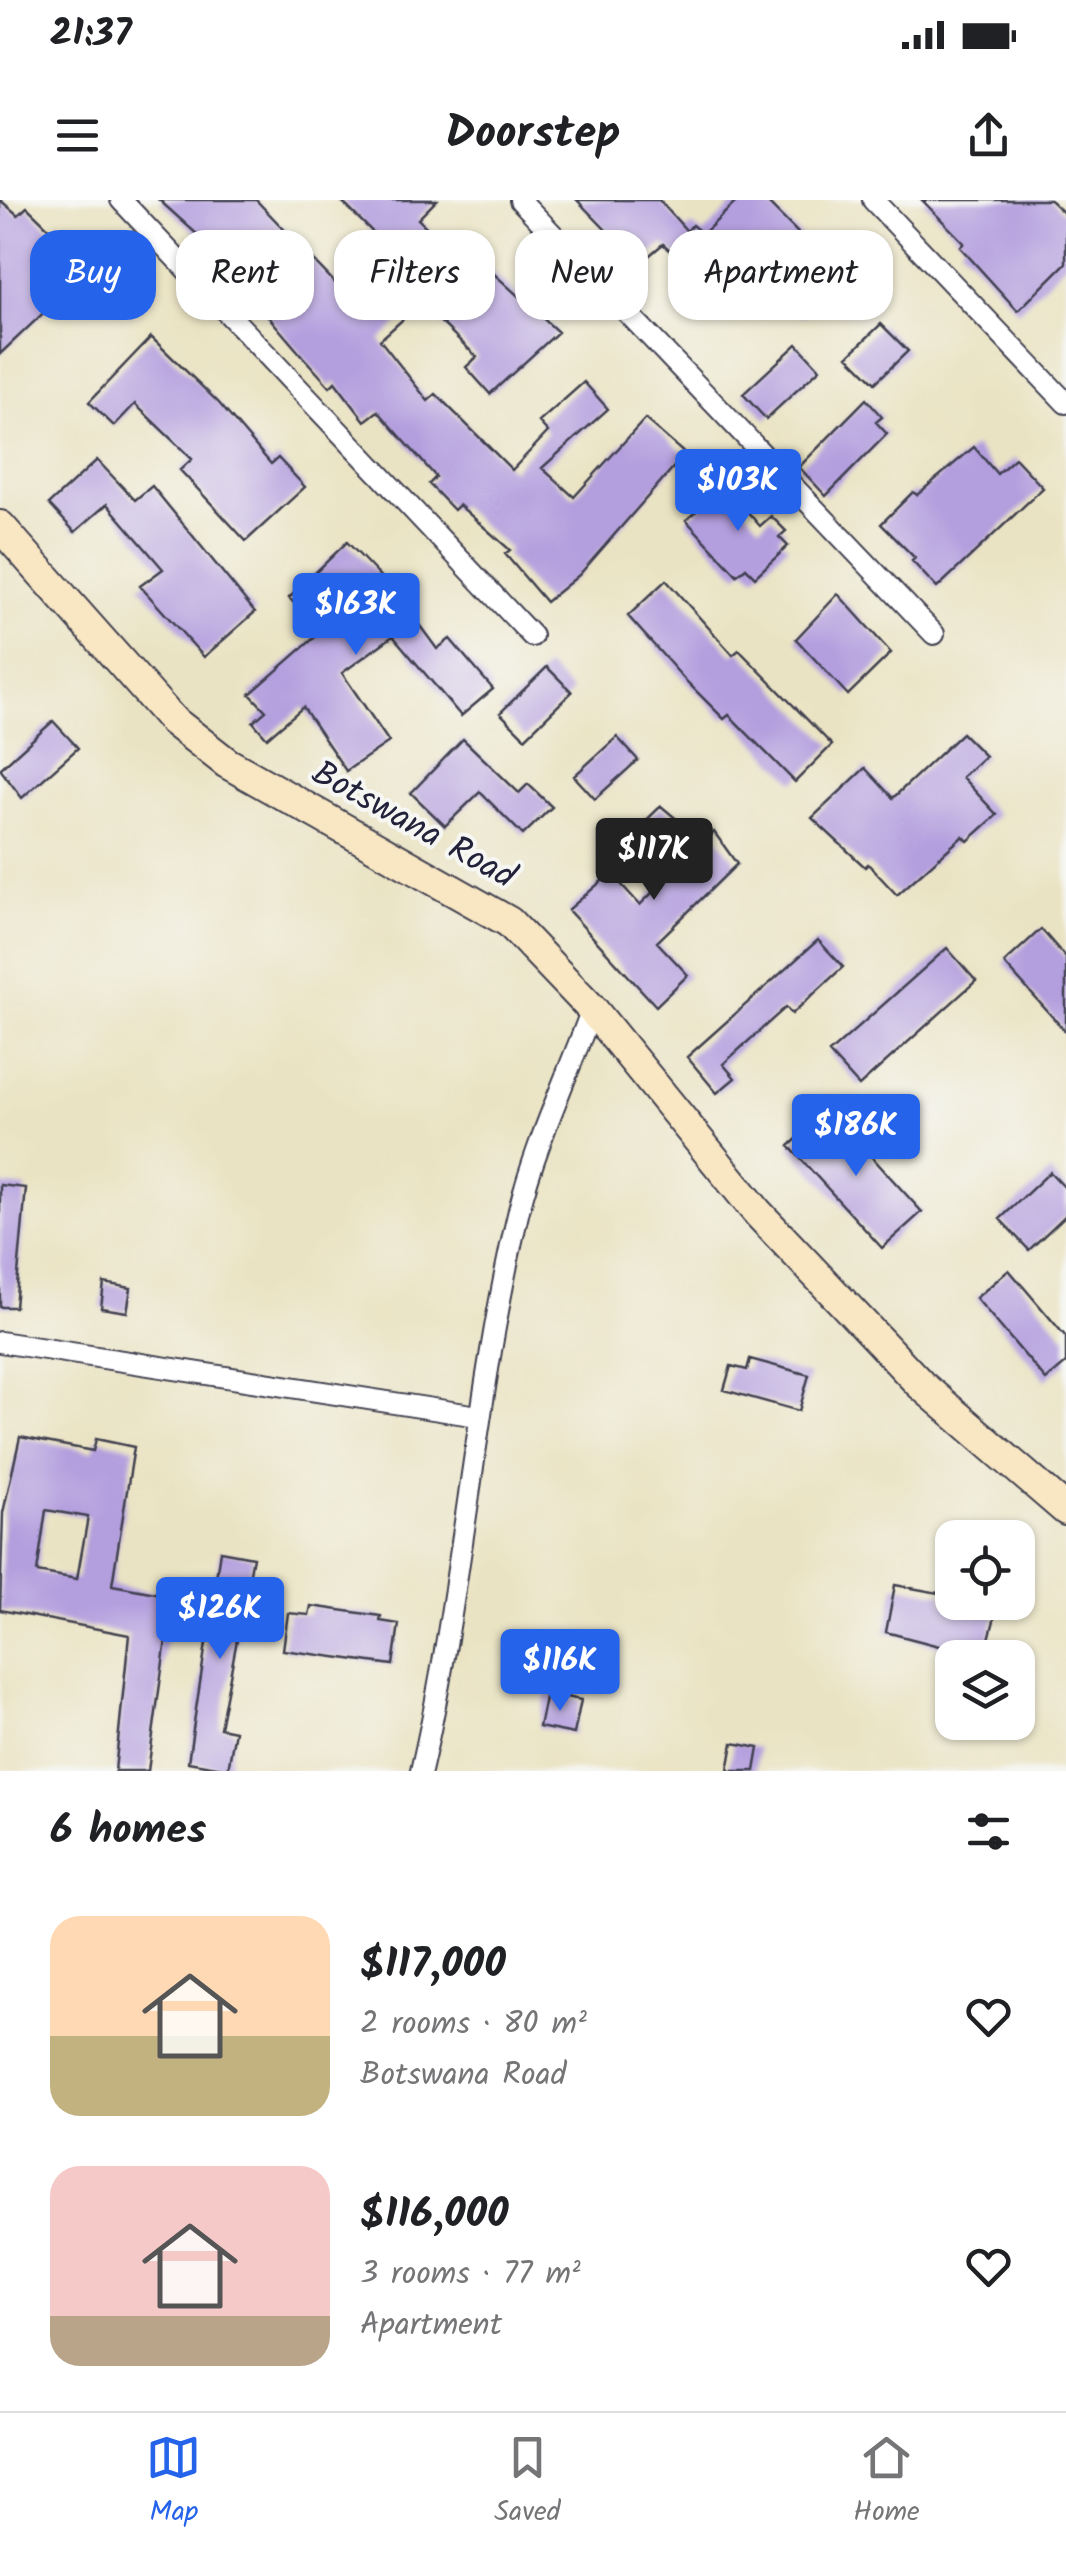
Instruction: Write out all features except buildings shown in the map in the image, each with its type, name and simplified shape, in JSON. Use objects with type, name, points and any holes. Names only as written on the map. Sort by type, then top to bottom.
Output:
[{"type":"street","points":[[121,200],[532,636]]},
{"type":"street","points":[[520,200],[934,634]]},
{"type":"street","points":[[873,200],[1066,403]]},
{"type":"street","name":"Botswana Road","points":[[0,526],[172,720],[241,771],[509,922],[592,1009],[757,1212],[825,1284],[920,1384],[1066,1510]]},
{"type":"street","points":[[421,1771],[437,1701],[478,1416],[520,1206],[592,1009]]},
{"type":"street","points":[[0,1342],[478,1416]]}]
